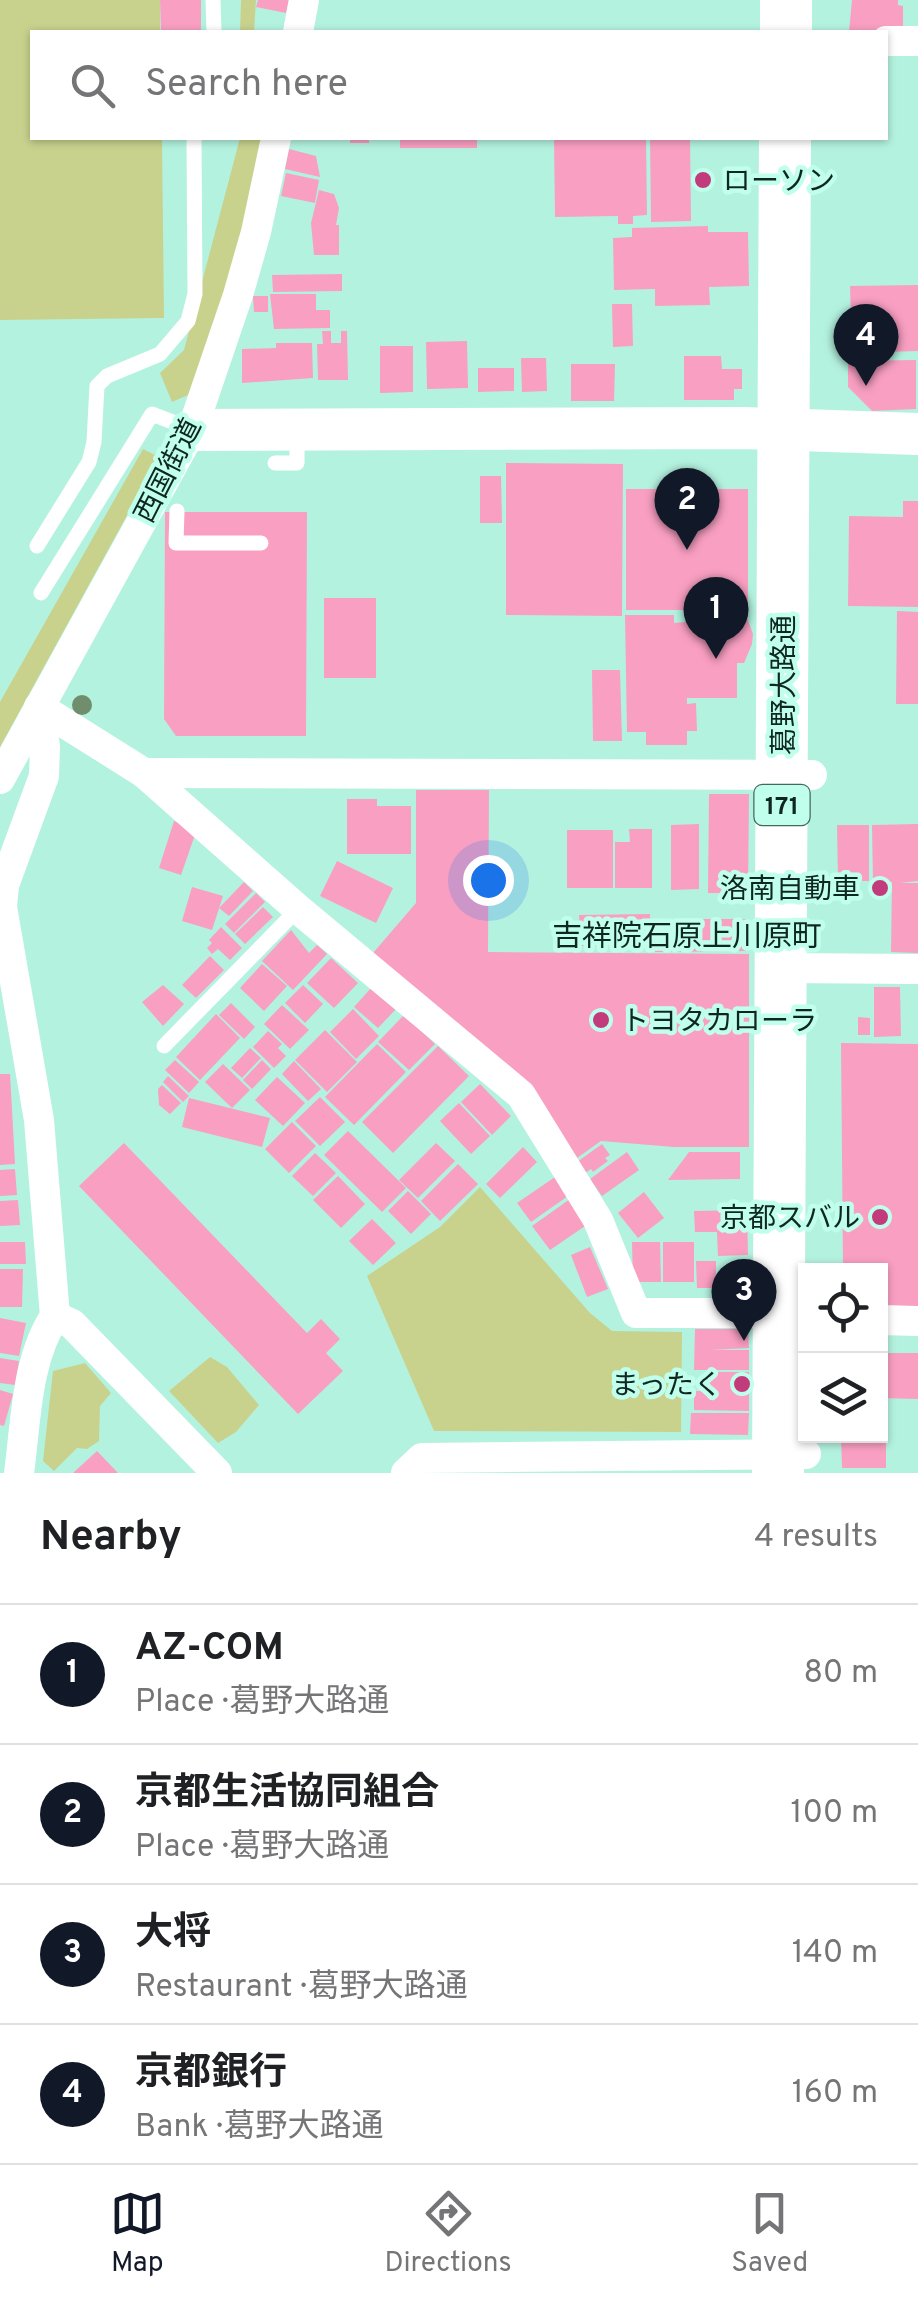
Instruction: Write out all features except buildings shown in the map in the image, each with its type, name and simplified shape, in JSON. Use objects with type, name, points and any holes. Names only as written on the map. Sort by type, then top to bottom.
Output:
[{"type":"highway","points":[[786,0],[786,30]]},
{"type":"highway","points":[[816,0],[816,30]]},
{"type":"highway","name":"葛野大路通","points":[[786,140],[799,431]]},
{"type":"highway","name":"葛野大路通","points":[[795,1458],[792,1317],[799,431],[815,140]]},
{"type":"highway","name":"葛野大路通","points":[[796,968],[808,1263]]},
{"type":"street","points":[[298,30],[304,0]]},
{"type":"street","points":[[888,41],[918,41]]},
{"type":"street","name":"西国街道","points":[[0,779],[192,430],[238,295],[276,140]]},
{"type":"street","points":[[192,430],[286,446],[799,431],[918,434]]},
{"type":"street","points":[[39,707],[144,773],[298,909],[520,1094],[598,1220],[636,1313],[792,1317]]},
{"type":"street","points":[[19,1473],[35,1362],[46,1329],[55,1316],[38,1120],[2,907],[4,885],[44,776],[45,746],[39,707]]},
{"type":"street","points":[[144,773],[797,775]]},
{"type":"street","points":[[796,968],[918,969]]},
{"type":"street","points":[[55,1316],[72,1324],[217,1473]]},
{"type":"street","points":[[888,1320],[918,1320]]},
{"type":"street","points":[[406,1473],[422,1458],[795,1458]]},
{"type":"lane","points":[[213,0],[214,30]]},
{"type":"lane","points":[[37,546],[89,462],[97,386],[107,376],[160,354],[188,321],[195,294],[194,140]]},
{"type":"lane","points":[[40,593],[152,414],[192,430]]},
{"type":"lane","points":[[176,511],[176,543],[261,543]]},
{"type":"lane","points":[[164,1046],[298,909]]},
{"type":"green space","points":[[0,0],[160,0],[160,30],[30,30],[30,140],[162,140],[164,318],[0,320]]},
{"type":"green space","points":[[241,0],[256,0],[254,30],[240,30]]},
{"type":"green space","points":[[239,140],[265,140],[222,300],[188,395],[172,402],[160,373],[184,350]]},
{"type":"green space","points":[[143,449],[159,457],[0,747],[0,702]]},
{"type":"green space","points":[[480,1187],[590,1313],[612,1331],[682,1332],[681,1432],[434,1431],[367,1276],[440,1227]]},
{"type":"green space","points":[[210,1357],[227,1367],[259,1405],[236,1432],[218,1443],[169,1391]]},
{"type":"green space","points":[[85,1363],[111,1393],[100,1406],[99,1441],[87,1449],[77,1448],[54,1471],[43,1461],[53,1371]]},
{"type":"place","name":"ローソン","points":[[703,180]]},
{"type":"place","name":"京都銀行","points":[[866,386]]},
{"type":"place","name":"京都生活協同組合","points":[[687,550]]},
{"type":"place","name":"AZ-COM","points":[[716,659]]},
{"type":"place","name":"洛南自動車","points":[[880,888]]},
{"type":"place","name":"トヨタカローラ","points":[[601,1020]]},
{"type":"place","name":"京都スバル","points":[[880,1217]]},
{"type":"place","name":"大将","points":[[744,1341]]},
{"type":"place","name":"まったく","points":[[742,1384]]},
{"type":"district","name":"吉祥院石原上川原町","points":[[687,936]]}]
